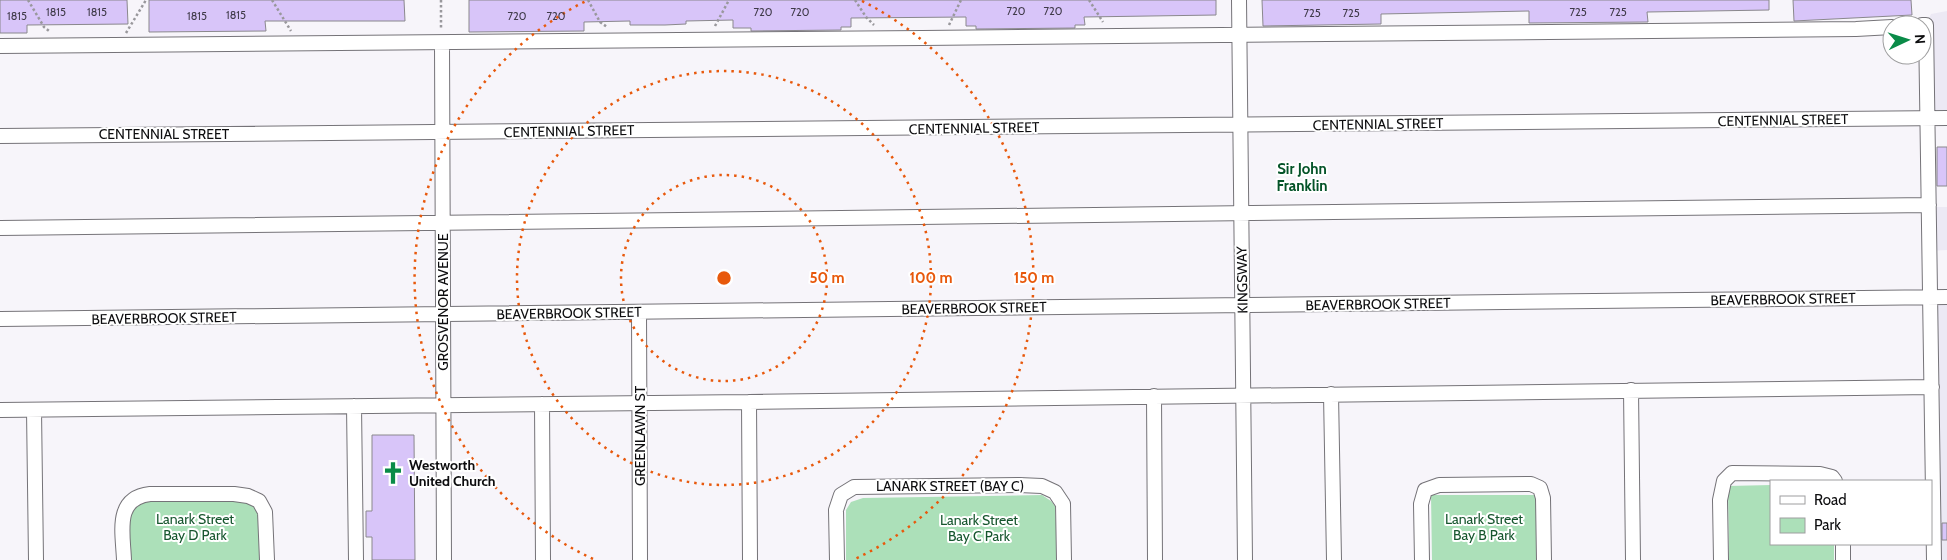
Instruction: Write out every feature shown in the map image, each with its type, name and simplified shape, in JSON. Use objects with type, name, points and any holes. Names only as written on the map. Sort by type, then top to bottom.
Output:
[{"type":"street","name":"KINGSWAY","points":[[1239,0],[1245,560]]},
{"type":"street","points":[[0,46],[442,44],[1240,33],[1882,28]]},
{"type":"street","name":"GROSVENOR AVENUE","points":[[442,44],[444,560]]},
{"type":"street","points":[[1926,65],[1934,560]]},
{"type":"street","name":"CENTENNIAL STREET","points":[[0,136],[1947,118]]},
{"type":"street","points":[[0,228],[1928,205]]},
{"type":"street","name":"BEAVERBROOK STREET","points":[[0,319],[1947,297]]},
{"type":"street","name":"GREENLAWN ST","points":[[639,312],[640,560]]},
{"type":"street","points":[[0,410],[1932,387]]},
{"type":"street","points":[[1631,390],[1633,560]]},
{"type":"street","points":[[1331,394],[1334,560]]},
{"type":"street","points":[[1154,396],[1155,560]]},
{"type":"street","points":[[749,402],[750,560]]},
{"type":"street","points":[[542,404],[543,560]]},
{"type":"street","points":[[354,406],[356,560]]},
{"type":"street","points":[[34,410],[36,560]]},
{"type":"street","points":[[1721,560],[1720,500],[1724,481],[1732,474],[1806,473],[1832,477],[1834,480]]},
{"type":"street","points":[[1422,560],[1421,504],[1425,490],[1439,485],[1531,484],[1540,488],[1543,498],[1544,560]]},
{"type":"street","name":"LANARK STREET (BAY C)","points":[[837,560],[836,510],[841,495],[854,487],[1019,485],[1042,486],[1054,492],[1063,504],[1064,560]]},
{"type":"street","points":[[124,560],[124,512],[130,501],[140,495],[234,494],[248,496],[259,501],[265,512],[267,560]]},
{"type":"street","points":[[1843,545],[1843,560]]},
{"type":"path","points":[[28,0],[44,27],[52,34]]},
{"type":"path","points":[[125,34],[146,0]]},
{"type":"path","points":[[272,0],[292,32]]},
{"type":"path","points":[[441,0],[442,44]]},
{"type":"path","points":[[588,0],[600,22],[612,30]]},
{"type":"path","points":[[713,30],[729,0]]},
{"type":"path","points":[[855,0],[866,17],[877,27]]},
{"type":"path","points":[[949,27],[961,0]]},
{"type":"path","points":[[1089,0],[1100,19],[1107,26]]},
{"type":"shaded area","points":[[1947,11],[1947,118],[1927,119],[1926,65],[1932,65],[1931,14]]},
{"type":"shaded area","points":[[1927,207],[1947,207],[1947,250],[1928,251]]},
{"type":"shaded area","points":[[1947,303],[1947,560],[1933,560],[1929,304]]},
{"type":"green space","points":[[1770,485],[1770,545],[1834,545],[1834,560],[1729,560],[1728,486]]},
{"type":"green space","name":"Lanark Street Bay D Park","points":[[140,495],[259,501],[267,560],[124,560],[123,524]]},
{"type":"green space","name":"Lanark Street Bay C Park","points":[[1042,495],[1055,506],[1058,560],[846,560],[846,510],[851,502],[863,498]]},
{"type":"green space","name":"Lanark Street Bay B Park","points":[[1431,495],[1536,495],[1537,560],[1432,560]]},
{"type":"building","points":[[0,0],[127,0],[128,24],[27,25],[27,33],[0,33]]},
{"type":"building","points":[[149,0],[404,0],[405,21],[265,21],[266,31],[149,32]]},
{"type":"building","points":[[469,0],[1216,0],[1216,15],[1084,17],[1085,25],[1075,25],[1075,28],[976,29],[976,26],[966,26],[966,17],[851,18],[851,27],[841,27],[841,30],[751,31],[751,28],[733,28],[733,20],[686,21],[686,24],[665,25],[630,25],[630,21],[584,22],[584,31],[469,32]]},
{"type":"building","points":[[1262,0],[1769,0],[1769,10],[1647,12],[1648,22],[1529,23],[1529,11],[1381,14],[1381,24],[1263,26]]},
{"type":"building","points":[[1793,0],[1911,0],[1912,15],[1882,15],[1882,17],[1794,21]]},
{"type":"building","points":[[1937,147],[1947,147],[1947,186],[1937,186]]},
{"type":"building","name":"Westworth United Church","points":[[372,435],[414,435],[415,560],[372,560],[372,537],[366,537],[366,511],[372,511]]},
{"type":"building","points":[[1942,523],[1947,523],[1947,540],[1942,540]]},
{"type":"place","name":"Westworth United Church","points":[[393,473]]},
{"type":"district","name":"Sir John Franklin","points":[[1302,178]]}]
